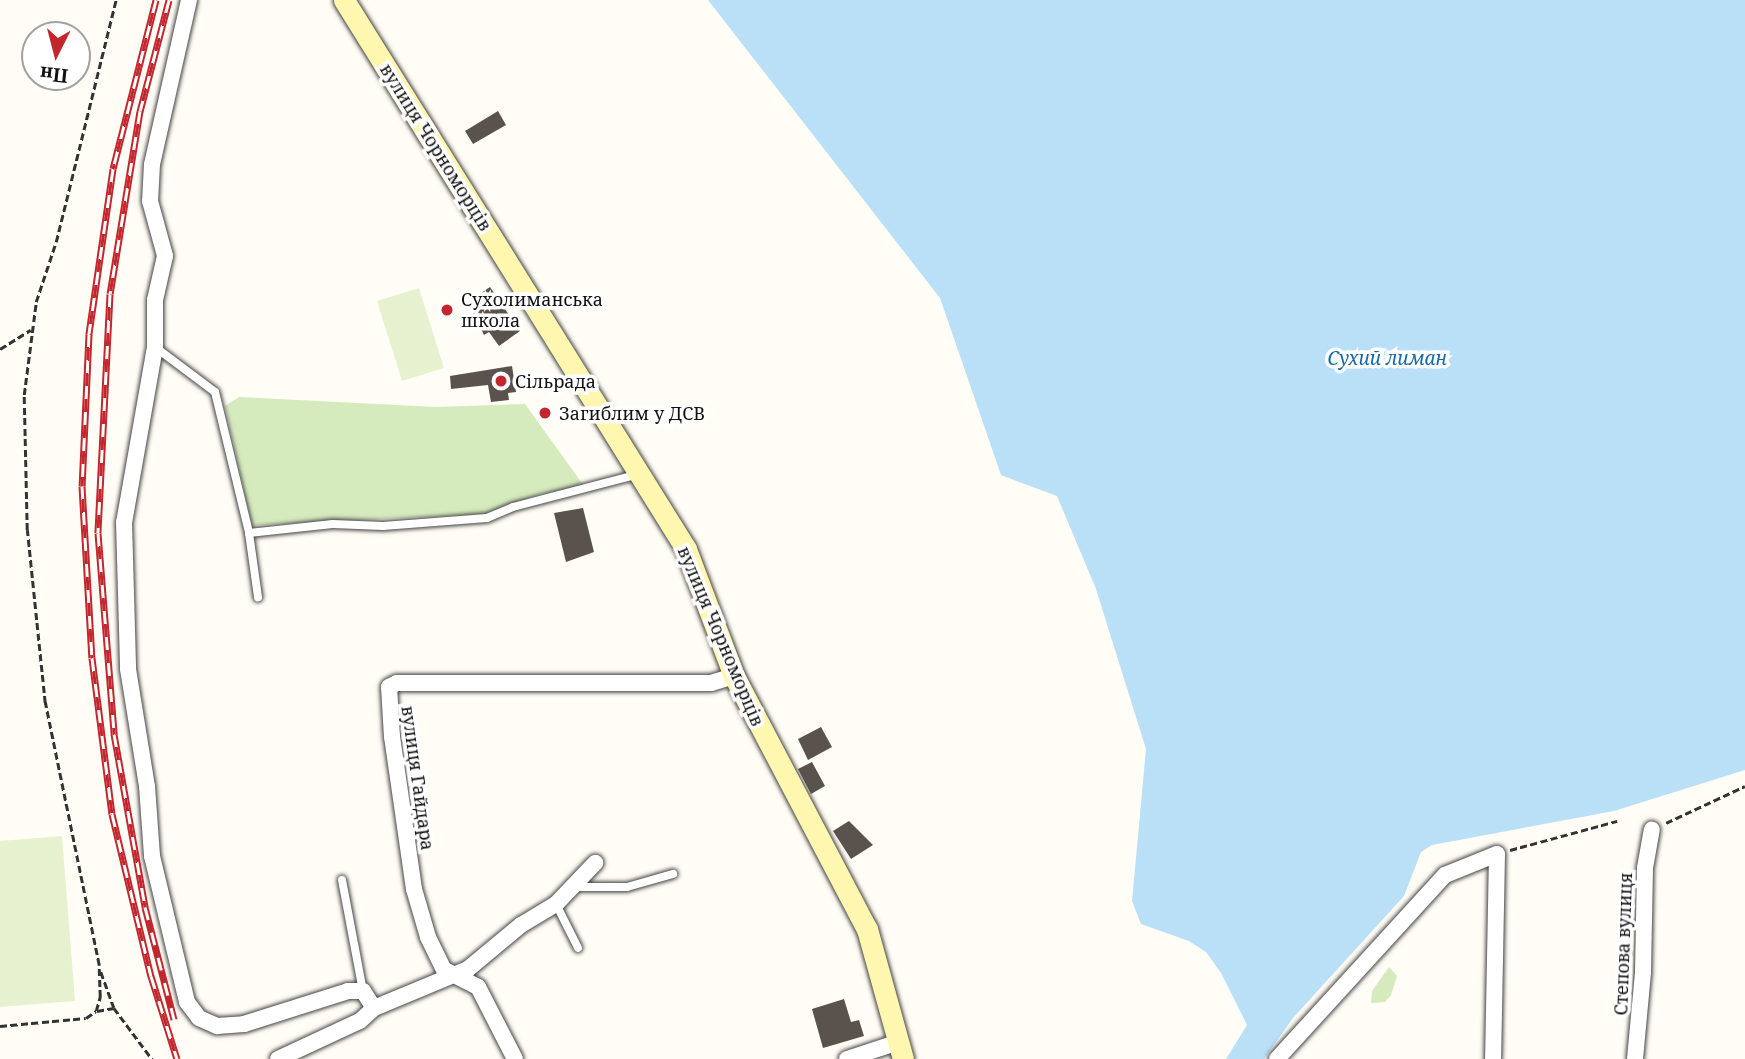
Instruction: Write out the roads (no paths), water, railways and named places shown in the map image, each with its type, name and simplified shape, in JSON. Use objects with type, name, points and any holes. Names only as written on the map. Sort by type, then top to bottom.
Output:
[{"type":"main road","name":"вулиця Чорноморців","points":[[344,0],[642,473],[686,549],[734,676],[867,929],[901,1051]]},
{"type":"street","points":[[189,0],[152,164],[150,201],[165,256],[155,300],[155,347],[126,494],[125,622],[152,856],[187,1002],[207,1023],[229,1027],[316,999],[363,991],[374,1008]]},
{"type":"street","name":"вулиця Гайдара","points":[[515,1059],[478,987],[440,965],[414,889],[389,687],[425,683],[711,683],[734,676]]},
{"type":"street","name":"Степова вулиця","points":[[1635,1059],[1643,972],[1644,868],[1652,830]]},
{"type":"street","points":[[1276,1059],[1446,876],[1497,854],[1493,1059]]},
{"type":"street","points":[[278,1059],[360,1021],[374,1008],[455,975],[556,904],[595,863]]},
{"type":"street","name":"вулиця Чорноморців","points":[[848,1059],[901,1051]]},
{"type":"lane","points":[[155,347],[215,392],[248,533],[258,597]]},
{"type":"lane","points":[[248,533],[333,524],[477,520],[642,473]]},
{"type":"lane","points":[[573,887],[627,887],[673,874]]},
{"type":"lane","points":[[342,880],[363,991]]},
{"type":"lane","points":[[556,904],[578,948]]},
{"type":"water","name":"Сухий лиман","points":[[708,0],[1745,0],[1745,770],[1614,811],[1432,845],[1421,852],[1404,896],[1293,1018],[1264,1059],[1226,1059],[1247,1025],[1221,973],[1206,952],[1189,941],[1141,924],[1132,901],[1146,749],[1096,589],[1057,496],[1001,475],[940,298]]},
{"type":"railway","points":[[156,0],[113,169],[89,334],[82,486],[92,658],[112,814],[151,976],[177,1059]]},
{"type":"railway","points":[[169,0],[140,111],[110,294],[98,533],[114,734],[145,907],[174,1019]]},
{"type":"place","name":"Сухолиманська школа","points":[[447,310]]},
{"type":"place","name":"Сільрада","points":[[501,381]]},
{"type":"place","name":"Загиблим у ДСВ","points":[[545,413]]}]
